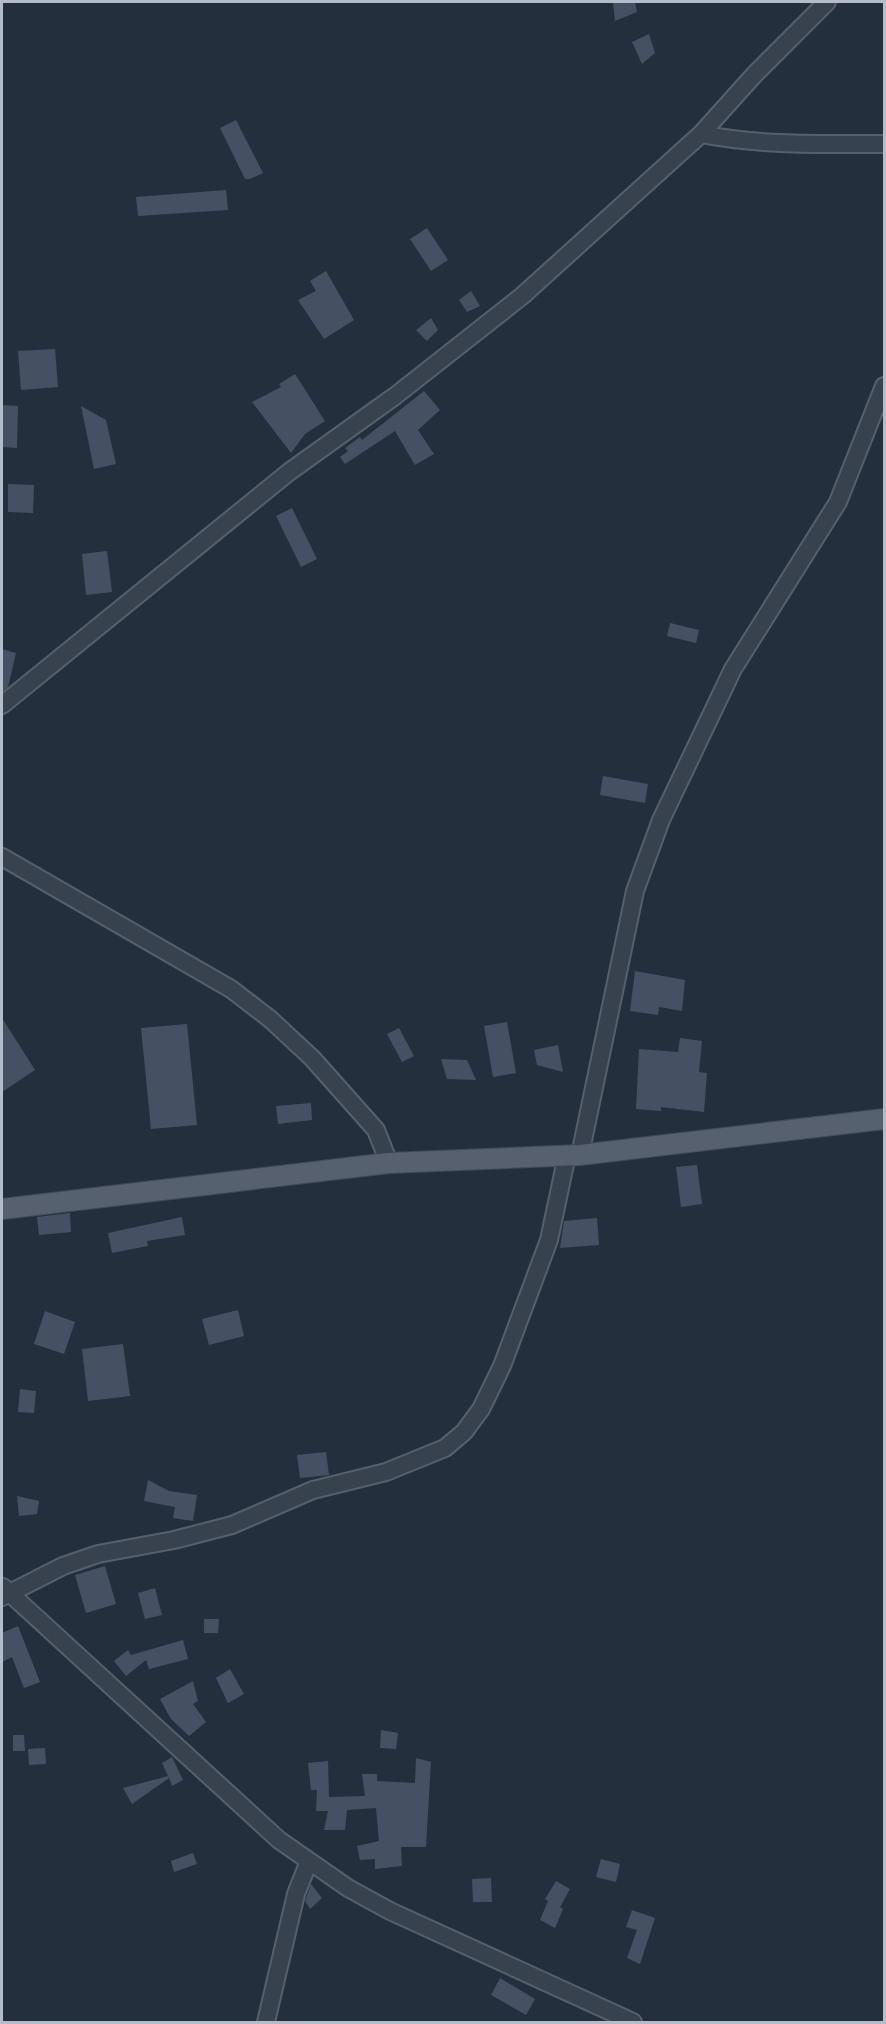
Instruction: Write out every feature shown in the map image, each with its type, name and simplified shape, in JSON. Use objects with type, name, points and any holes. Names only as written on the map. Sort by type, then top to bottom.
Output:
[{"type":"main road","points":[[2,1209],[389,1163],[573,1155],[885,1119]]},
{"type":"street","points":[[2,705],[289,472],[395,396],[522,296],[701,134],[754,75],[827,2]]},
{"type":"street","points":[[701,134],[733,140],[787,143],[885,144]]},
{"type":"street","points":[[633,2022],[390,1911],[348,1888],[279,1840],[4,1592],[63,1566],[98,1554],[174,1540],[232,1525],[313,1490],[386,1472],[446,1448],[464,1432],[481,1409],[502,1366],[549,1240],[573,1155],[635,891],[662,820],[733,669],[837,502],[885,386]]},
{"type":"street","points":[[2,857],[231,988],[312,1058],[376,1130],[389,1163]]},
{"type":"street","points":[[266,2022],[296,1894],[309,1861]]},
{"type":"building","points":[[613,2],[635,2],[637,12],[615,21]]},
{"type":"building","points":[[649,34],[655,53],[642,64],[632,42]]},
{"type":"building","points":[[236,120],[263,173],[250,179],[245,179],[220,128]]},
{"type":"building","points":[[226,190],[228,210],[138,216],[136,197]]},
{"type":"building","points":[[427,228],[448,260],[431,271],[410,239]]},
{"type":"building","points":[[326,271],[354,320],[324,339],[298,300],[316,291],[310,281]]},
{"type":"building","points":[[471,291],[480,306],[467,312],[459,300]]},
{"type":"building","points":[[431,318],[438,330],[427,341],[416,330]]},
{"type":"building","points":[[55,349],[58,387],[21,390],[18,351]]},
{"type":"building","points":[[295,374],[325,421],[305,434],[291,453],[252,402],[281,387],[279,384]]},
{"type":"building","points":[[424,391],[440,410],[418,430],[434,454],[415,465],[395,431],[345,464],[340,457],[348,451],[345,448],[360,437],[362,440]]},
{"type":"building","points":[[2,405],[18,406],[17,448],[2,447]]},
{"type":"building","points":[[81,406],[106,420],[116,464],[94,469]]},
{"type":"building","points":[[8,484],[34,485],[33,513],[8,512]]},
{"type":"building","points":[[292,508],[317,559],[301,567],[276,516]]},
{"type":"building","points":[[107,551],[112,592],[86,595],[82,554]]},
{"type":"building","points":[[670,623],[699,630],[696,643],[667,636]]},
{"type":"building","points":[[2,649],[16,653],[8,687],[2,692]]},
{"type":"building","points":[[603,776],[648,784],[645,803],[600,795]]},
{"type":"building","points":[[635,971],[685,980],[682,1011],[659,1007],[658,1015],[630,1011]]},
{"type":"building","points":[[2,1018],[35,1070],[2,1092]]},
{"type":"building","points":[[507,1022],[516,1073],[493,1077],[484,1026]]},
{"type":"building","points":[[187,1024],[197,1125],[151,1129],[141,1028]]},
{"type":"building","points":[[399,1028],[414,1056],[402,1062],[387,1034]]},
{"type":"building","points":[[680,1038],[702,1041],[699,1072],[707,1073],[704,1112],[661,1107],[661,1111],[636,1109],[639,1049],[678,1052]]},
{"type":"building","points":[[558,1045],[563,1072],[537,1065],[534,1050]]},
{"type":"building","points":[[441,1059],[467,1060],[476,1080],[447,1079]]},
{"type":"building","points":[[311,1103],[312,1120],[278,1124],[276,1106]]},
{"type":"building","points":[[697,1165],[702,1204],[681,1207],[676,1167]]},
{"type":"building","points":[[70,1213],[71,1232],[39,1235],[37,1217]]},
{"type":"building","points":[[182,1217],[185,1235],[147,1241],[148,1246],[112,1253],[108,1233]]},
{"type":"building","points":[[597,1218],[599,1245],[560,1248],[564,1221]]},
{"type":"building","points":[[238,1310],[244,1336],[209,1345],[202,1319]]},
{"type":"building","points":[[45,1311],[75,1322],[64,1354],[34,1344]]},
{"type":"building","points":[[123,1344],[130,1396],[88,1401],[82,1349]]},
{"type":"building","points":[[20,1389],[36,1391],[34,1413],[18,1412]]},
{"type":"building","points":[[326,1452],[329,1475],[300,1478],[297,1455]]},
{"type":"building","points":[[148,1480],[169,1491],[197,1495],[193,1521],[173,1518],[175,1507],[144,1501]]},
{"type":"building","points":[[17,1496],[39,1501],[37,1514],[19,1516]]},
{"type":"building","points":[[105,1566],[116,1604],[86,1613],[75,1575]]},
{"type":"building","points":[[155,1588],[162,1615],[145,1619],[138,1593]]},
{"type":"building","points":[[204,1619],[219,1619],[218,1633],[204,1633]]},
{"type":"building","points":[[18,1626],[40,1682],[24,1688],[12,1657],[2,1662],[2,1633]]},
{"type":"building","points":[[183,1640],[188,1659],[149,1669],[146,1660],[126,1676],[114,1661],[128,1650],[131,1655]]},
{"type":"building","points":[[230,1669],[244,1694],[228,1703],[216,1678]]},
{"type":"building","points":[[193,1681],[198,1701],[193,1704],[206,1722],[189,1736],[171,1719],[160,1699]]},
{"type":"building","points":[[381,1730],[398,1733],[396,1749],[380,1748]]},
{"type":"building","points":[[13,1735],[24,1735],[25,1751],[13,1751]]},
{"type":"building","points":[[45,1748],[46,1764],[29,1765],[28,1749]]},
{"type":"building","points":[[172,1757],[183,1780],[172,1786],[169,1778],[132,1804],[123,1788],[168,1776],[162,1763]]},
{"type":"building","points":[[416,1758],[431,1762],[426,1847],[401,1847],[402,1866],[375,1869],[375,1859],[360,1860],[357,1846],[379,1841],[376,1808],[347,1810],[345,1830],[324,1830],[328,1811],[316,1811],[317,1790],[311,1790],[308,1763],[328,1761],[329,1797],[365,1796],[362,1774],[377,1774],[377,1781],[415,1783]]},
{"type":"building","points":[[193,1853],[197,1864],[174,1872],[171,1861]]},
{"type":"building","points":[[601,1859],[620,1864],[616,1882],[596,1877]]},
{"type":"building","points":[[491,1878],[492,1902],[473,1902],[472,1879]]},
{"type":"building","points":[[556,1881],[570,1889],[560,1907],[563,1909],[555,1928],[540,1920],[548,1901],[545,1899]]},
{"type":"building","points":[[311,1884],[322,1898],[310,1909],[305,1901]]},
{"type":"building","points":[[632,1910],[655,1918],[640,1964],[627,1958],[637,1930],[626,1927]]},
{"type":"building","points":[[500,1978],[535,1999],[526,2015],[491,1995]]}]
